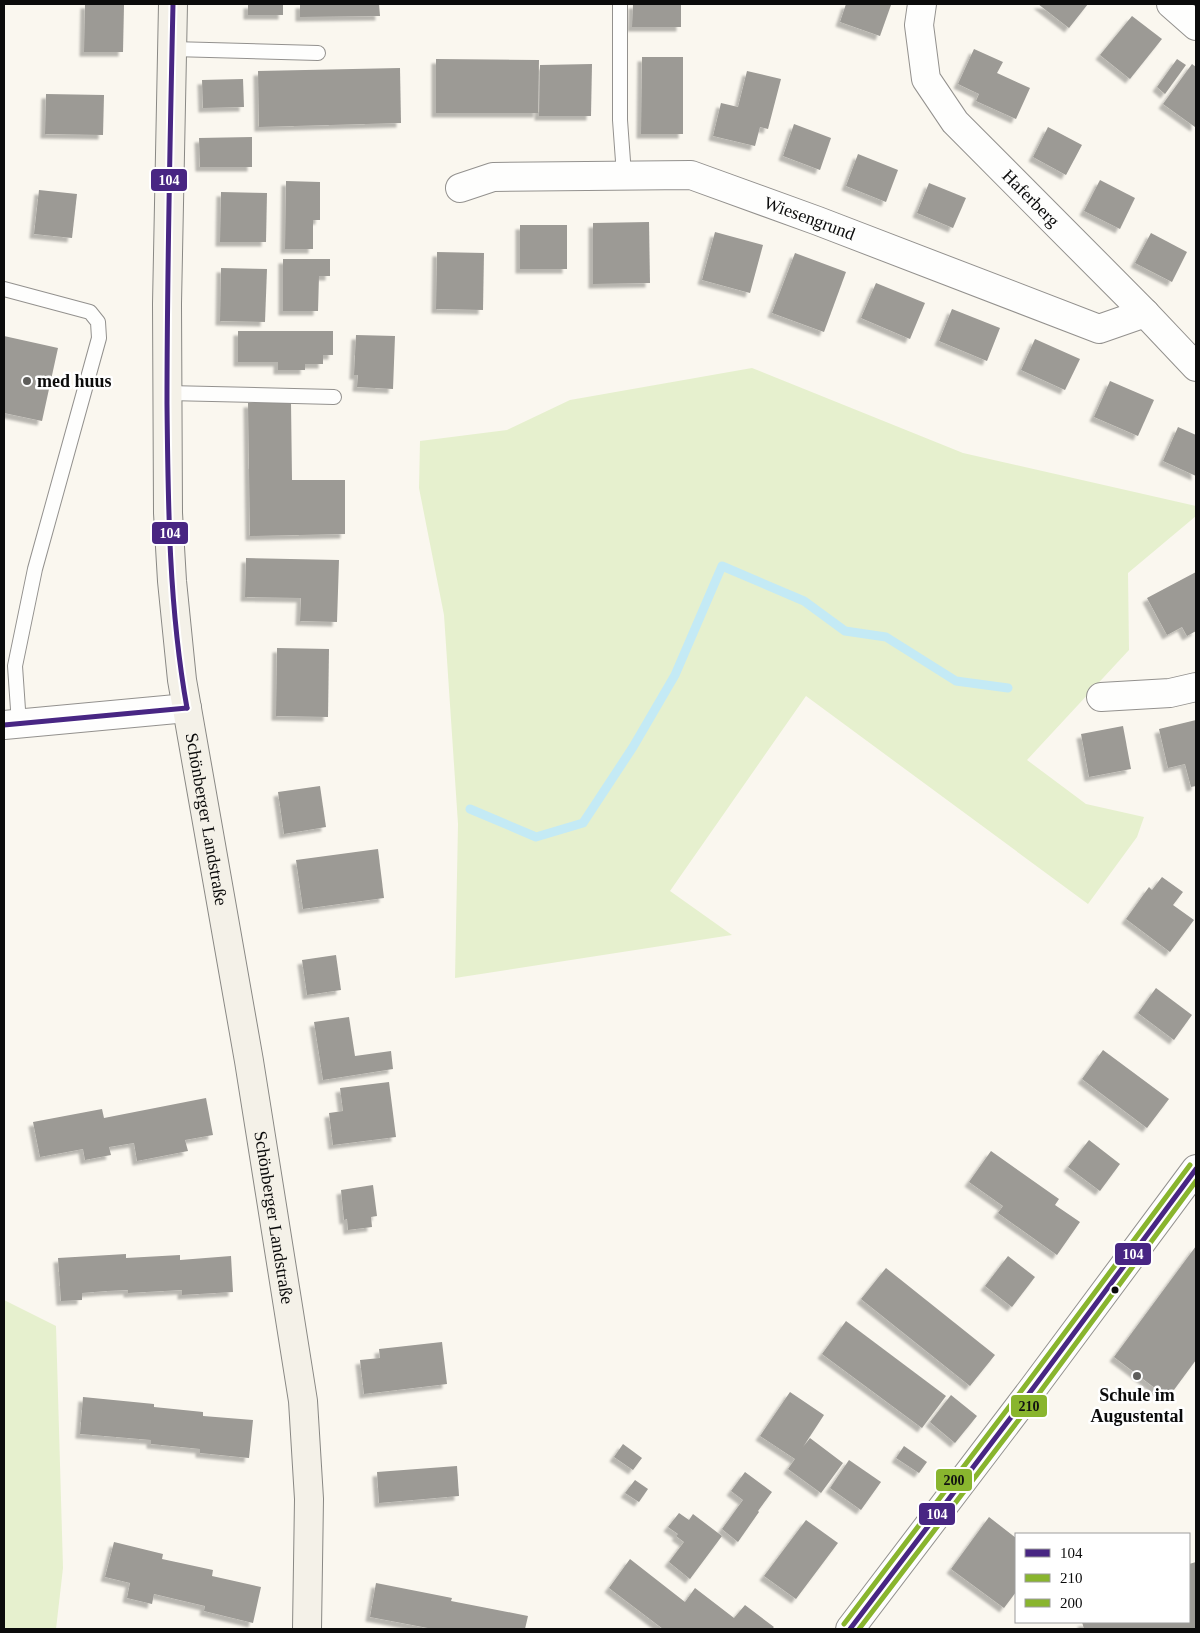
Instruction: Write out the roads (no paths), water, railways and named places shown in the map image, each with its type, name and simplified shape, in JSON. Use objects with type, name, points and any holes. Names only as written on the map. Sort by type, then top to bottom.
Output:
[{"type":"main road","name":"Schönberger Landstraße","points":[[173,4],[167,304],[168,513],[172,581],[182,680],[250,1061],[303,1401],[309,1499],[307,1629]]},
{"type":"street","name":"Haferberg","points":[[922,4],[919,25],[926,79],[955,122],[1145,313],[1196,367]]},
{"type":"street","points":[[1171,4],[1196,26]]},
{"type":"street","name":"Wiesengrund","points":[[460,188],[493,177],[691,175],[818,221],[1099,329],[1145,313]]},
{"type":"street","points":[[1101,696],[1170,693],[1196,688]]},
{"type":"street","points":[[12,725],[187,708]]},
{"type":"street","points":[[850,1629],[1034,1387],[1196,1168]]},
{"type":"lane","points":[[620,4],[620,120],[624,175]]},
{"type":"lane","points":[[172,49],[318,53]]},
{"type":"lane","points":[[4,289],[90,312],[98,322],[99,338],[60,473],[33,579],[15,666],[12,725]]},
{"type":"lane","points":[[168,392],[334,397]]},
{"type":"waterway","points":[[470,809],[536,837],[583,823],[633,747],[675,675],[722,566],[804,601],[845,631],[886,637],[956,681],[1008,688]]},
{"type":"place","name":"med huus","points":[[27,381]]},
{"type":"place","name":"Schule im Augustental","points":[[1137,1376]]}]
